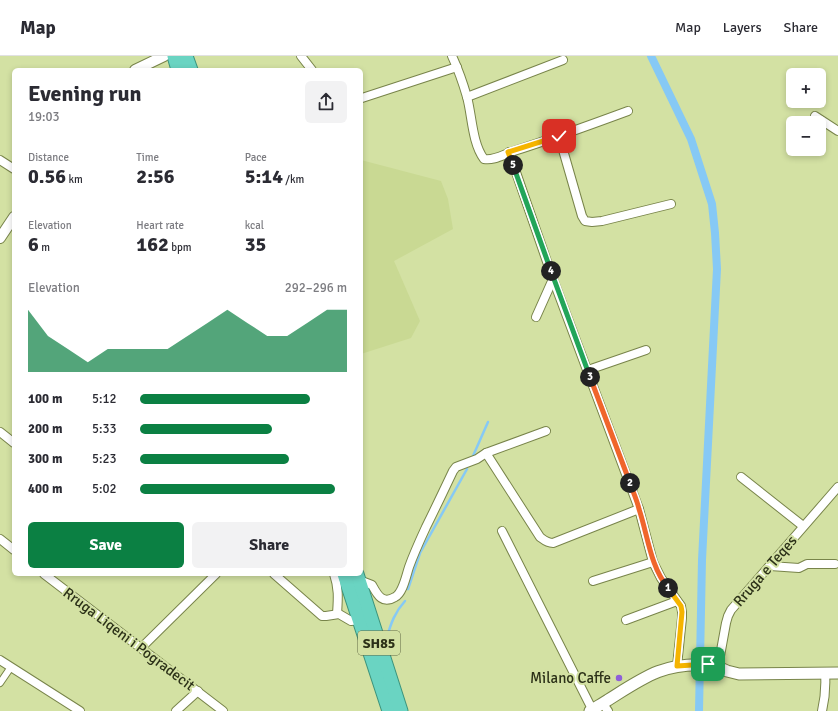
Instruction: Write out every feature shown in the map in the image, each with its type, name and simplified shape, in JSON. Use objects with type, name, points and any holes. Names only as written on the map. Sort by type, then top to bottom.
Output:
[{"type":"highway","points":[[174,56],[177,68]]},
{"type":"highway","points":[[186,56],[190,68]]},
{"type":"highway","name":"SH85","points":[[345,576],[389,711]]},
{"type":"highway","name":"SH85","points":[[358,577],[402,711]]},
{"type":"main road","points":[[591,710],[606,707],[644,678],[656,672],[683,665],[713,666],[739,674],[834,671]]},
{"type":"street","points":[[139,68],[164,56]]},
{"type":"street","points":[[301,56],[310,68]]},
{"type":"street","points":[[452,56],[467,97],[476,140],[484,159],[492,159],[508,152],[559,136],[628,111]]},
{"type":"street","points":[[467,97],[563,60]]},
{"type":"street","points":[[363,98],[457,67]]},
{"type":"street","points":[[826,123],[838,131]]},
{"type":"street","points":[[559,136],[582,216],[585,221],[602,221],[671,204]]},
{"type":"street","points":[[508,152],[553,279],[639,509],[654,562],[661,578],[681,606],[683,665]]},
{"type":"street","points":[[0,160],[12,168]]},
{"type":"street","points":[[0,238],[12,221]]},
{"type":"street","points":[[536,317],[553,279]]},
{"type":"street","points":[[588,370],[646,350]]},
{"type":"street","points":[[358,577],[372,585],[378,596],[386,600],[397,596],[402,588],[412,558],[452,471],[456,467],[477,459],[486,453],[546,431]]},
{"type":"street","points":[[0,432],[12,441]]},
{"type":"street","points":[[486,453],[540,536],[549,543],[553,543],[639,509]]},
{"type":"street","points":[[741,477],[803,526]]},
{"type":"street","name":"Rruga e Teqes","points":[[713,666],[731,610],[838,487]]},
{"type":"street","points":[[502,531],[591,710]]},
{"type":"street","points":[[0,539],[12,548]]},
{"type":"street","points":[[593,581],[654,562]]},
{"type":"street","points":[[770,566],[799,568],[807,564],[835,564]]},
{"type":"street","name":"Rruga Liqeni i Pogradecit","points":[[47,576],[223,711]]},
{"type":"street","points":[[141,648],[214,576]]},
{"type":"street","points":[[276,576],[322,616],[336,614],[342,615],[351,621],[359,620]]},
{"type":"street","points":[[335,576],[338,590],[336,614]]},
{"type":"street","points":[[626,620],[678,601]]},
{"type":"street","points":[[0,660],[80,711]]},
{"type":"street","points":[[0,683],[10,666]]},
{"type":"street","points":[[822,711],[826,687],[834,671]]},
{"type":"street","points":[[176,711],[198,691]]},
{"type":"shaded area","points":[[363,161],[441,181],[448,199],[453,229],[394,261],[420,321],[411,338],[363,353]]},
{"type":"waterway","points":[[651,56],[691,139],[712,204],[715,233],[717,269],[702,560],[699,711]]},
{"type":"waterway","points":[[473,456],[488,422]]},
{"type":"waterway","points":[[408,589],[420,553],[467,469]]},
{"type":"waterway","points":[[387,637],[394,618],[405,601]]},
{"type":"place","name":"Milano Caffe","points":[[619,678]]},
{"type":"route","points":[[559,136],[508,152],[553,279],[639,509],[654,562],[661,578],[681,606],[682,618],[677,666],[708,664]]}]
